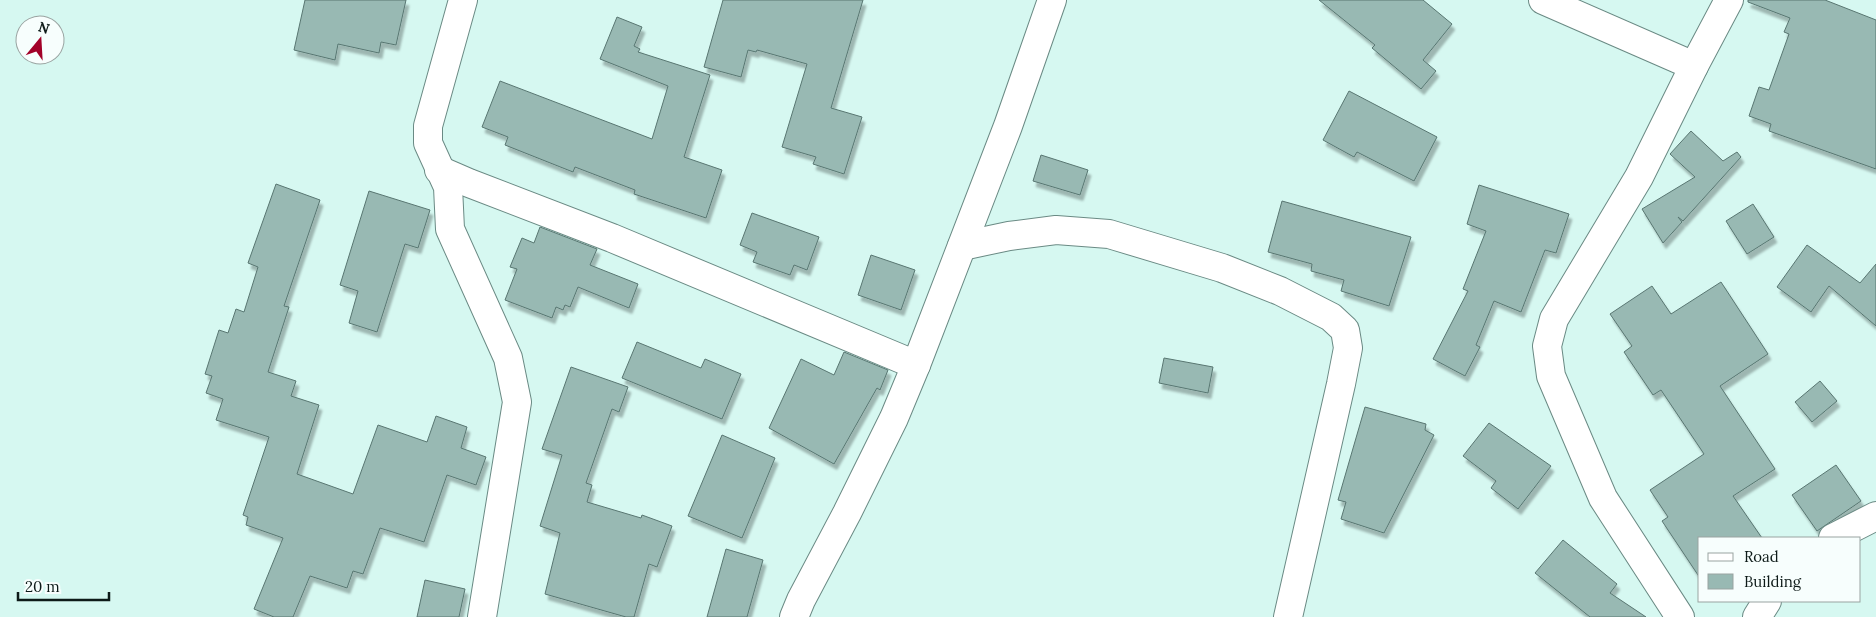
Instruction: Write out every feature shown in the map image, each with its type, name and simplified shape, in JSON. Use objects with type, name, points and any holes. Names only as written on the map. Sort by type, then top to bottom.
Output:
[{"type":"street","points":[[463,0],[428,126],[428,142],[448,187],[450,229],[508,358],[517,402],[482,617]]},
{"type":"street","points":[[794,617],[800,600],[848,513],[894,418],[1008,126],[1052,0]]},
{"type":"street","points":[[1543,0],[1694,66]]},
{"type":"street","points":[[1680,617],[1603,498],[1551,376],[1547,346],[1554,319],[1638,177],[1728,0]]},
{"type":"street","points":[[439,170],[612,238],[916,365]]},
{"type":"street","points":[[962,246],[1009,236],[1056,230],[1109,234],[1222,268],[1272,288],[1331,317],[1345,330],[1348,348],[1341,384],[1288,617]]},
{"type":"street","points":[[1836,537],[1876,516]]},
{"type":"street","points":[[1757,617],[1765,602]]},
{"type":"building","points":[[305,0],[406,0],[396,45],[381,42],[379,53],[338,44],[335,60],[294,50]]},
{"type":"building","points":[[723,0],[863,0],[831,108],[862,117],[844,174],[813,164],[816,157],[782,147],[807,64],[757,50],[756,52],[748,50],[741,77],[704,67]]},
{"type":"building","points":[[1319,0],[1423,0],[1452,24],[1423,60],[1436,71],[1421,89],[1372,48],[1375,45]]},
{"type":"building","points":[[1748,0],[1825,0],[1876,20],[1876,169],[1769,131],[1771,124],[1749,116],[1759,87],[1769,90],[1789,34],[1784,32],[1790,18],[1748,2]]},
{"type":"building","points":[[617,17],[642,27],[634,46],[640,49],[638,52],[710,75],[684,157],[722,170],[706,218],[634,194],[635,190],[575,167],[573,172],[505,145],[508,137],[482,127],[500,81],[652,139],[668,86],[600,59]]},
{"type":"building","points":[[1349,91],[1437,137],[1414,181],[1357,152],[1354,157],[1323,140]]},
{"type":"building","points":[[1691,131],[1723,161],[1737,152],[1741,157],[1683,221],[1678,217],[1682,222],[1663,243],[1642,209],[1695,177],[1670,154]]},
{"type":"building","points":[[1041,155],[1088,170],[1080,195],[1033,181]]},
{"type":"building","points":[[276,184],[320,200],[284,306],[289,307],[268,372],[296,381],[291,396],[319,405],[297,474],[353,494],[378,425],[427,442],[436,416],[467,427],[461,448],[486,457],[476,485],[447,475],[424,542],[380,528],[363,574],[353,571],[347,588],[310,576],[293,617],[274,617],[254,609],[283,538],[246,525],[248,517],[243,515],[269,437],[216,420],[223,399],[206,393],[212,376],[205,374],[219,330],[228,333],[236,309],[244,312],[258,267],[248,263]]},
{"type":"building","points":[[1479,185],[1569,214],[1556,253],[1545,250],[1521,312],[1494,301],[1476,345],[1480,347],[1465,376],[1433,359],[1468,291],[1463,289],[1486,231],[1467,224]]},
{"type":"building","points":[[369,191],[430,210],[418,248],[405,244],[377,332],[349,323],[358,291],[340,285]]},
{"type":"building","points":[[1282,201],[1411,237],[1389,306],[1341,291],[1344,280],[1311,271],[1312,264],[1268,252]]},
{"type":"building","points":[[1753,204],[1774,237],[1747,254],[1726,221]]},
{"type":"building","points":[[752,213],[819,237],[807,270],[794,265],[790,275],[753,262],[757,252],[740,245]]},
{"type":"building","points":[[540,227],[597,249],[590,265],[638,284],[629,308],[578,287],[570,307],[565,305],[563,310],[556,307],[552,318],[505,300],[517,269],[510,267],[522,238],[534,243]]},
{"type":"building","points":[[1807,245],[1860,283],[1876,264],[1876,326],[1829,286],[1811,312],[1777,287]]},
{"type":"building","points":[[871,255],[915,270],[901,310],[858,295]]},
{"type":"building","points":[[1721,282],[1768,354],[1720,386],[1775,469],[1733,496],[1761,537],[1698,537],[1698,575],[1662,521],[1668,517],[1650,490],[1704,454],[1661,390],[1653,395],[1624,352],[1632,346],[1610,314],[1652,286],[1671,314]]},
{"type":"building","points":[[637,342],[701,368],[705,359],[741,374],[722,419],[622,378]]},
{"type":"building","points":[[844,352],[888,370],[880,390],[877,388],[834,464],[769,428],[801,359],[834,375]]},
{"type":"building","points":[[1164,358],[1213,367],[1208,393],[1159,383]]},
{"type":"building","points":[[571,367],[628,387],[619,412],[612,409],[586,483],[592,485],[587,502],[641,518],[642,515],[672,526],[657,567],[649,564],[634,617],[626,617],[545,594],[560,533],[540,526],[562,455],[542,449]]},
{"type":"building","points":[[1820,381],[1837,401],[1812,422],[1795,402]]},
{"type":"building","points":[[1365,407],[1426,424],[1425,430],[1434,435],[1384,533],[1341,519],[1346,502],[1338,500]]},
{"type":"building","points":[[1489,423],[1551,466],[1518,509],[1491,488],[1496,481],[1463,456]]},
{"type":"building","points":[[722,435],[775,458],[742,538],[688,516]]},
{"type":"building","points":[[1836,465],[1861,501],[1817,531],[1792,495]]},
{"type":"building","points":[[1563,540],[1617,584],[1610,593],[1646,617],[1590,617],[1535,573]]},
{"type":"building","points":[[726,549],[763,560],[747,617],[707,617]]},
{"type":"building","points":[[425,580],[465,589],[459,617],[417,617]]}]
